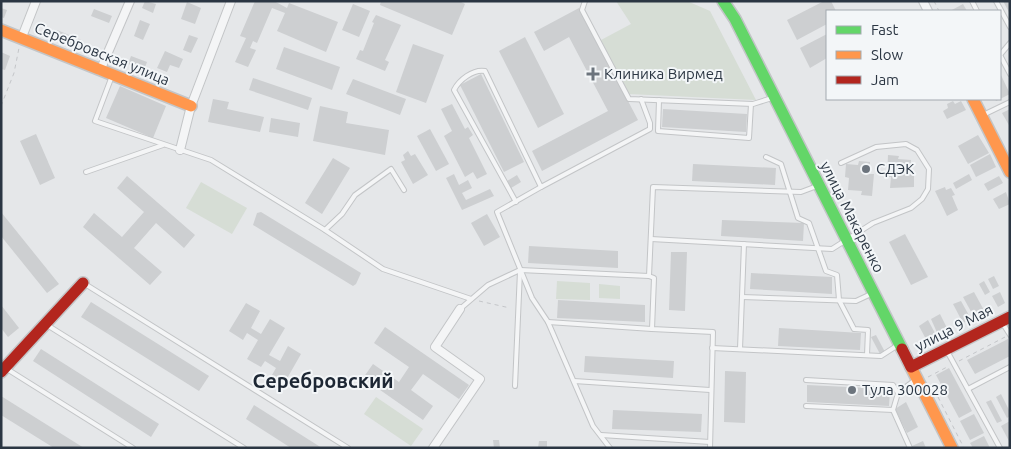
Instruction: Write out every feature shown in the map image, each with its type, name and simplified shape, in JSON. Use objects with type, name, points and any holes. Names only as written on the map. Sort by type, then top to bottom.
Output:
[{"type":"main road","name":"улица Макаренко","points":[[723,1],[775,97],[911,367],[922,378],[952,448]]},
{"type":"main road","name":"Серебровская улица","points":[[1,30],[191,106]]},
{"type":"main road","points":[[973,100],[1010,172]]},
{"type":"main road","points":[[3,370],[83,283]]},
{"type":"main road","name":"улица 9 Мая","points":[[911,367],[1005,319]]},
{"type":"street","points":[[22,37],[36,1]]},
{"type":"street","points":[[100,71],[130,1]]},
{"type":"street","points":[[180,150],[191,106],[231,1]]},
{"type":"street","points":[[433,448],[480,378],[435,347],[460,309]]},
{"type":"lane","points":[[585,1],[582,10],[629,98],[751,104],[775,97]]},
{"type":"lane","points":[[1001,10],[1010,27]]},
{"type":"lane","points":[[1001,54],[1010,43]]},
{"type":"lane","points":[[1001,57],[1010,74]]},
{"type":"lane","points":[[516,202],[454,90],[458,82],[479,70],[485,71],[541,187]]},
{"type":"lane","points":[[112,76],[95,121],[210,160],[324,230],[383,269],[470,299]]},
{"type":"lane","points":[[610,448],[593,426],[548,322],[532,298],[497,212],[650,129],[650,123],[641,99]]},
{"type":"lane","points":[[659,100],[658,131],[749,138],[751,104]]},
{"type":"lane","points":[[981,116],[1010,102]]},
{"type":"lane","points":[[650,239],[832,249],[873,223],[911,208],[922,199],[928,189],[929,169],[917,150],[906,144],[876,147],[841,163]]},
{"type":"lane","points":[[86,172],[163,145]]},
{"type":"lane","points":[[766,157],[781,164],[788,192],[798,218],[808,223],[826,271],[837,275],[840,300],[854,329],[868,330],[866,356]]},
{"type":"lane","points":[[324,230],[342,214],[355,195],[391,169],[404,190]]},
{"type":"lane","points":[[649,276],[653,187],[801,192],[819,185]]},
{"type":"lane","points":[[740,349],[744,244]]},
{"type":"lane","points":[[515,386],[520,270]]},
{"type":"lane","points":[[460,309],[488,286],[520,270],[649,276],[654,278],[652,329]]},
{"type":"lane","points":[[83,283],[348,448]]},
{"type":"lane","points":[[742,297],[856,301],[874,292]]},
{"type":"lane","points":[[1005,319],[1010,335]]},
{"type":"lane","points":[[548,322],[713,332],[710,448]]},
{"type":"lane","points":[[45,324],[244,448]]},
{"type":"lane","points":[[712,348],[881,356],[900,344]]},
{"type":"lane","points":[[946,349],[1000,448]]},
{"type":"lane","points":[[968,389],[1010,367]]},
{"type":"lane","points":[[3,370],[132,448]]},
{"type":"lane","points":[[910,448],[892,410],[898,393],[922,378]]},
{"type":"lane","points":[[806,380],[893,385],[898,393]]},
{"type":"lane","points":[[574,381],[710,390]]},
{"type":"lane","points":[[806,406],[892,410]]},
{"type":"lane","points":[[601,435],[710,442]]},
{"type":"path","points":[[1,106],[14,73],[22,37]]},
{"type":"path","points":[[470,299],[510,308]]},
{"type":"path","points":[[922,378],[1010,335]]},
{"type":"shaded area","points":[[616,1],[687,1],[710,11],[756,100],[628,94],[601,40],[631,24]]},
{"type":"shaded area","points":[[201,182],[247,208],[232,234],[186,208]]},
{"type":"shaded area","points":[[557,281],[590,283],[590,300],[556,299]]},
{"type":"shaded area","points":[[599,284],[620,286],[620,299],[599,298]]},
{"type":"shaded area","points":[[376,397],[423,429],[411,446],[364,414]]},
{"type":"building","points":[[145,1],[156,4],[153,13],[142,8]]},
{"type":"building","points":[[255,1],[274,1],[287,8],[289,3],[338,22],[326,52],[277,31],[285,13],[272,8],[257,43],[253,41],[250,48],[256,50],[248,67],[235,62],[246,38],[240,36]]},
{"type":"building","points":[[381,1],[459,1],[465,4],[452,35],[380,5]]},
{"type":"building","points":[[824,1],[831,1],[836,10],[826,10],[826,25],[797,40],[787,20]]},
{"type":"building","points":[[1003,1],[1010,1],[1010,14]]},
{"type":"building","points":[[187,2],[201,8],[195,24],[181,19]]},
{"type":"building","points":[[353,4],[370,11],[359,37],[342,30]]},
{"type":"building","points":[[963,4],[966,10],[952,10]]},
{"type":"building","points":[[1,8],[7,10],[4,18],[1,17]]},
{"type":"building","points":[[579,8],[638,120],[542,171],[532,151],[608,111],[569,37],[544,51],[534,32]]},
{"type":"building","points":[[94,9],[112,16],[109,23],[91,16]]},
{"type":"building","points":[[376,15],[401,25],[385,60],[389,62],[385,71],[356,59],[360,50],[363,51]]},
{"type":"building","points":[[140,20],[150,24],[143,40],[134,36]]},
{"type":"building","points":[[57,30],[81,40],[77,50],[53,40]]},
{"type":"building","points":[[189,35],[198,38],[191,53],[183,50]]},
{"type":"building","points":[[826,35],[826,59],[810,68],[800,48]]},
{"type":"building","points":[[525,37],[564,114],[538,128],[499,51]]},
{"type":"building","points":[[413,44],[444,55],[426,103],[396,92]]},
{"type":"building","points":[[284,47],[340,67],[332,90],[276,69]]},
{"type":"building","points":[[165,51],[183,59],[179,68],[170,65],[167,72],[157,68]]},
{"type":"building","points":[[1,52],[10,56],[5,70],[1,69]]},
{"type":"building","points":[[131,56],[147,62],[144,70],[128,64]]},
{"type":"building","points":[[481,74],[524,162],[504,172],[460,85]]},
{"type":"building","points":[[1001,75],[1010,94],[1001,98]]},
{"type":"building","points":[[253,78],[312,98],[308,110],[249,90]]},
{"type":"building","points":[[353,79],[406,99],[400,115],[346,94]]},
{"type":"building","points":[[120,86],[166,106],[153,138],[106,118]]},
{"type":"building","points":[[213,99],[229,102],[227,109],[264,117],[260,132],[208,122]]},
{"type":"building","points":[[953,101],[955,104],[961,101],[966,110],[947,119],[943,111],[948,108],[947,104]]},
{"type":"building","points":[[452,104],[465,129],[468,127],[473,135],[469,138],[487,174],[477,179],[473,172],[465,177],[444,136],[452,131],[441,109]]},
{"type":"building","points":[[320,106],[348,112],[346,123],[389,130],[385,155],[313,141]]},
{"type":"building","points":[[663,109],[747,114],[746,132],[662,127]]},
{"type":"building","points":[[1010,109],[1010,127],[1002,113]]},
{"type":"building","points":[[271,118],[300,123],[298,137],[269,132]]},
{"type":"building","points":[[430,129],[449,164],[436,171],[417,136]]},
{"type":"building","points":[[36,134],[55,178],[40,185],[20,141]]},
{"type":"building","points":[[978,135],[989,153],[968,164],[958,146]]},
{"type":"building","points":[[408,151],[411,156],[415,154],[428,175],[413,184],[401,162],[405,160],[403,155]]},
{"type":"building","points":[[990,154],[996,167],[976,177],[970,165]]},
{"type":"building","points":[[888,155],[899,156],[898,159],[911,160],[910,173],[914,174],[914,187],[890,188],[891,177],[887,177]]},
{"type":"building","points":[[333,158],[350,168],[322,214],[305,203]]},
{"type":"building","points":[[859,161],[870,162],[869,174],[874,174],[872,196],[861,195],[862,191],[848,190],[849,178],[845,177],[846,164],[858,165]]},
{"type":"building","points":[[693,164],[776,168],[775,185],[692,181]]},
{"type":"building","points":[[454,174],[459,185],[468,180],[472,188],[462,193],[466,200],[490,189],[494,196],[462,210],[446,178]]},
{"type":"building","points":[[969,174],[972,180],[956,189],[953,183]]},
{"type":"building","points":[[517,175],[521,182],[511,188],[507,181]]},
{"type":"building","points":[[127,176],[195,235],[184,248],[156,223],[134,248],[162,272],[150,285],[83,227],[94,213],[122,237],[144,212],[117,188]]},
{"type":"building","points":[[999,176],[1003,183],[988,191],[984,184]]},
{"type":"building","points":[[945,187],[946,190],[951,188],[955,195],[952,196],[958,210],[947,216],[935,191]]},
{"type":"building","points":[[1006,192],[1010,204],[999,209],[993,199]]},
{"type":"building","points":[[1,212],[59,284],[47,293],[1,236]]},
{"type":"building","points":[[261,212],[361,273],[356,284],[353,286],[253,225],[257,213]]},
{"type":"building","points":[[487,214],[500,237],[484,246],[471,223]]},
{"type":"building","points":[[722,220],[804,223],[803,241],[721,236]]},
{"type":"building","points":[[905,234],[928,277],[911,285],[889,242]]},
{"type":"building","points":[[529,246],[618,251],[618,268],[528,263]]},
{"type":"building","points":[[671,252],[687,252],[685,311],[669,310]]},
{"type":"building","points":[[751,273],[832,277],[832,294],[750,289]]},
{"type":"building","points":[[994,276],[999,286],[993,289],[988,279]]},
{"type":"building","points":[[984,281],[990,292],[985,295],[979,284]]},
{"type":"building","points":[[974,292],[985,312],[974,317],[963,297]]},
{"type":"building","points":[[1000,292],[1005,303],[998,307],[992,296]]},
{"type":"building","points":[[558,300],[645,305],[645,322],[557,318]]},
{"type":"building","points":[[961,301],[971,319],[963,323],[953,304]]},
{"type":"building","points":[[91,302],[209,376],[199,391],[81,317]]},
{"type":"building","points":[[246,303],[260,311],[251,328],[261,334],[270,319],[285,328],[269,355],[280,361],[288,346],[301,354],[285,382],[272,375],[276,368],[265,361],[261,367],[247,359],[258,340],[247,333],[243,340],[229,331]]},
{"type":"building","points":[[1,305],[19,328],[8,337],[1,328]]},
{"type":"building","points":[[940,314],[949,332],[939,337],[931,319]]},
{"type":"building","points":[[928,320],[937,337],[928,343],[919,326]]},
{"type":"building","points":[[385,327],[469,385],[459,399],[423,374],[411,390],[433,406],[423,420],[363,378],[373,364],[399,382],[409,367],[374,343]]},
{"type":"building","points":[[779,328],[861,333],[860,350],[778,346]]},
{"type":"building","points":[[876,335],[885,352],[880,354],[871,337]]},
{"type":"building","points":[[1008,339],[1010,356],[975,374],[967,360]]},
{"type":"building","points":[[41,349],[159,424],[151,437],[33,361]]},
{"type":"building","points":[[585,356],[674,361],[673,378],[584,372]]},
{"type":"building","points":[[949,368],[972,411],[959,418],[936,375]]},
{"type":"building","points":[[725,371],[746,372],[745,423],[724,422]]},
{"type":"building","points":[[807,385],[890,389],[889,406],[807,402]]},
{"type":"building","points":[[1001,394],[1010,412],[1010,416],[1007,418],[996,397]]},
{"type":"building","points":[[1,396],[84,448],[54,448],[1,415]]},
{"type":"building","points":[[991,400],[1002,421],[997,423],[986,402]]},
{"type":"building","points":[[906,402],[918,427],[907,433],[895,409]]},
{"type":"building","points":[[254,405],[322,448],[291,448],[246,419]]},
{"type":"building","points":[[613,410],[702,414],[701,432],[612,429]]},
{"type":"building","points":[[974,414],[984,433],[970,440],[960,421]]},
{"type":"building","points":[[1010,421],[1010,443],[1001,426]]},
{"type":"building","points":[[984,436],[990,448],[973,448],[970,443]]},
{"type":"building","points":[[493,440],[499,440],[500,448],[494,448]]},
{"type":"building","points":[[539,441],[547,441],[547,448],[538,448]]},
{"type":"building","points":[[923,441],[926,448],[913,448],[912,446]]},
{"type":"traffic: fast","points":[[723,1],[735,19],[902,349]]},
{"type":"traffic: slow","points":[[1,30],[191,106]]},
{"type":"traffic: slow","points":[[974,100],[1010,172]]},
{"type":"traffic: slow","points":[[911,367],[952,448]]},
{"type":"traffic: jam","points":[[1,372],[83,283]]},
{"type":"traffic: jam","points":[[902,349],[911,367],[1010,317]]},
{"type":"place","name":"Клиника Вирмед","points":[[593,74]]},
{"type":"place","name":"СДЭК","points":[[866,169]]},
{"type":"place","name":"Тула 300028","points":[[852,390]]},
{"type":"district","name":"Серебровский","points":[[323,381]]}]
